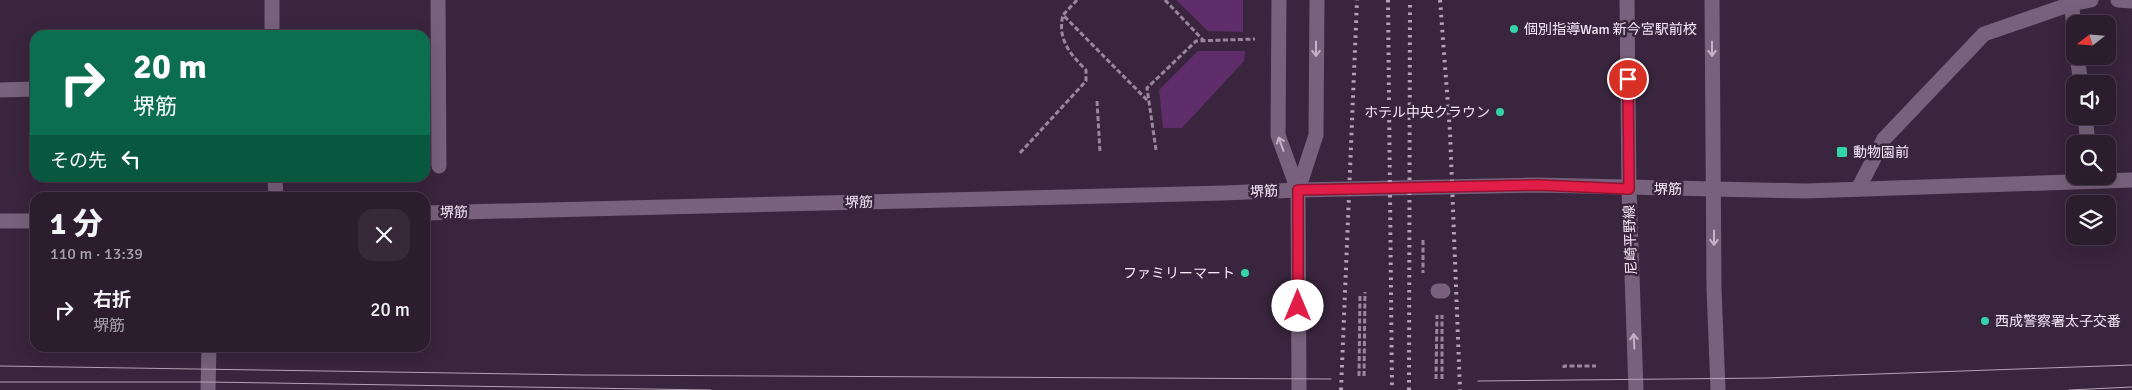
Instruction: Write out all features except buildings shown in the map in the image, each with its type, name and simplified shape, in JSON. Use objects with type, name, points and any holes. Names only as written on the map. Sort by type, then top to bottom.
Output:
[{"type":"street","points":[[272,0],[272,30]]},
{"type":"street","points":[[438,0],[439,166]]},
{"type":"street","points":[[1279,0],[1278,135],[1298,190]]},
{"type":"street","points":[[1299,390],[1298,190],[1316,135],[1317,0]]},
{"type":"street","name":"尼崎平野線","points":[[1627,0],[1629,189],[1636,390]]},
{"type":"street","points":[[1712,0],[1714,288],[1718,390]]},
{"type":"street","points":[[1858,190],[1884,139],[1984,34],[2071,2],[2091,0]]},
{"type":"street","points":[[2118,0],[2132,1]]},
{"type":"street","points":[[2071,2],[2073,15]]},
{"type":"street","points":[[0,90],[30,89]]},
{"type":"street","name":"堺筋","points":[[430,213],[1538,185],[1629,189],[1858,190],[2066,179]]},
{"type":"street","name":"堺筋","points":[[2116,179],[2132,180]]},
{"type":"street","points":[[0,221],[30,221]]},
{"type":"street","points":[[208,390],[209,352]]},
{"type":"path","points":[[1020,153],[1086,81],[1086,70],[1069,53],[1063,39],[1061,24],[1063,15],[1077,0]]},
{"type":"path","points":[[1165,0],[1205,41]]},
{"type":"path","points":[[1063,15],[1148,101]]},
{"type":"path","points":[[1156,150],[1147,88],[1196,41],[1259,39]]},
{"type":"path","points":[[1097,101],[1100,152]]},
{"type":"path","points":[[1423,240],[1423,276]]},
{"type":"path","points":[[1440,291],[1442,380]]},
{"type":"path","points":[[1360,294],[1361,376],[1365,292]]},
{"type":"path","points":[[1436,379],[1437,333]]},
{"type":"path","points":[[1564,368],[1564,366],[1596,366]]},
{"type":"shaded area","points":[[1176,0],[1243,0],[1243,32],[1208,31]]},
{"type":"shaded area","points":[[1198,51],[1245,51],[1244,61],[1182,128],[1163,128],[1159,90]]},
{"type":"tram line","points":[[1478,381],[1765,378],[2132,365]]},
{"type":"tram line","points":[[0,366],[584,375],[1331,379]]},
{"type":"tram line","points":[[0,382],[208,382],[711,390]]},
{"type":"tram line","points":[[2069,390],[2132,387]]},
{"type":"railway","points":[[1341,390],[1357,0]]},
{"type":"railway","points":[[1388,0],[1392,390]]},
{"type":"railway","points":[[1409,390],[1410,0]]},
{"type":"railway","points":[[1440,0],[1450,132],[1460,390]]},
{"type":"place","name":"個別指導Wam 新今宮駅前校","points":[[1514,29]]},
{"type":"place","name":"ホテル中央クラウン","points":[[1500,112]]},
{"type":"place","name":"動物園前","points":[[1842,152]]},
{"type":"place","name":"ファミリーマート","points":[[1245,273]]},
{"type":"place","name":"西成警察署太子交番","points":[[1985,321]]},
{"type":"route","points":[[1298,306],[1298,190],[1538,185],[1629,189],[1628,79]]}]
